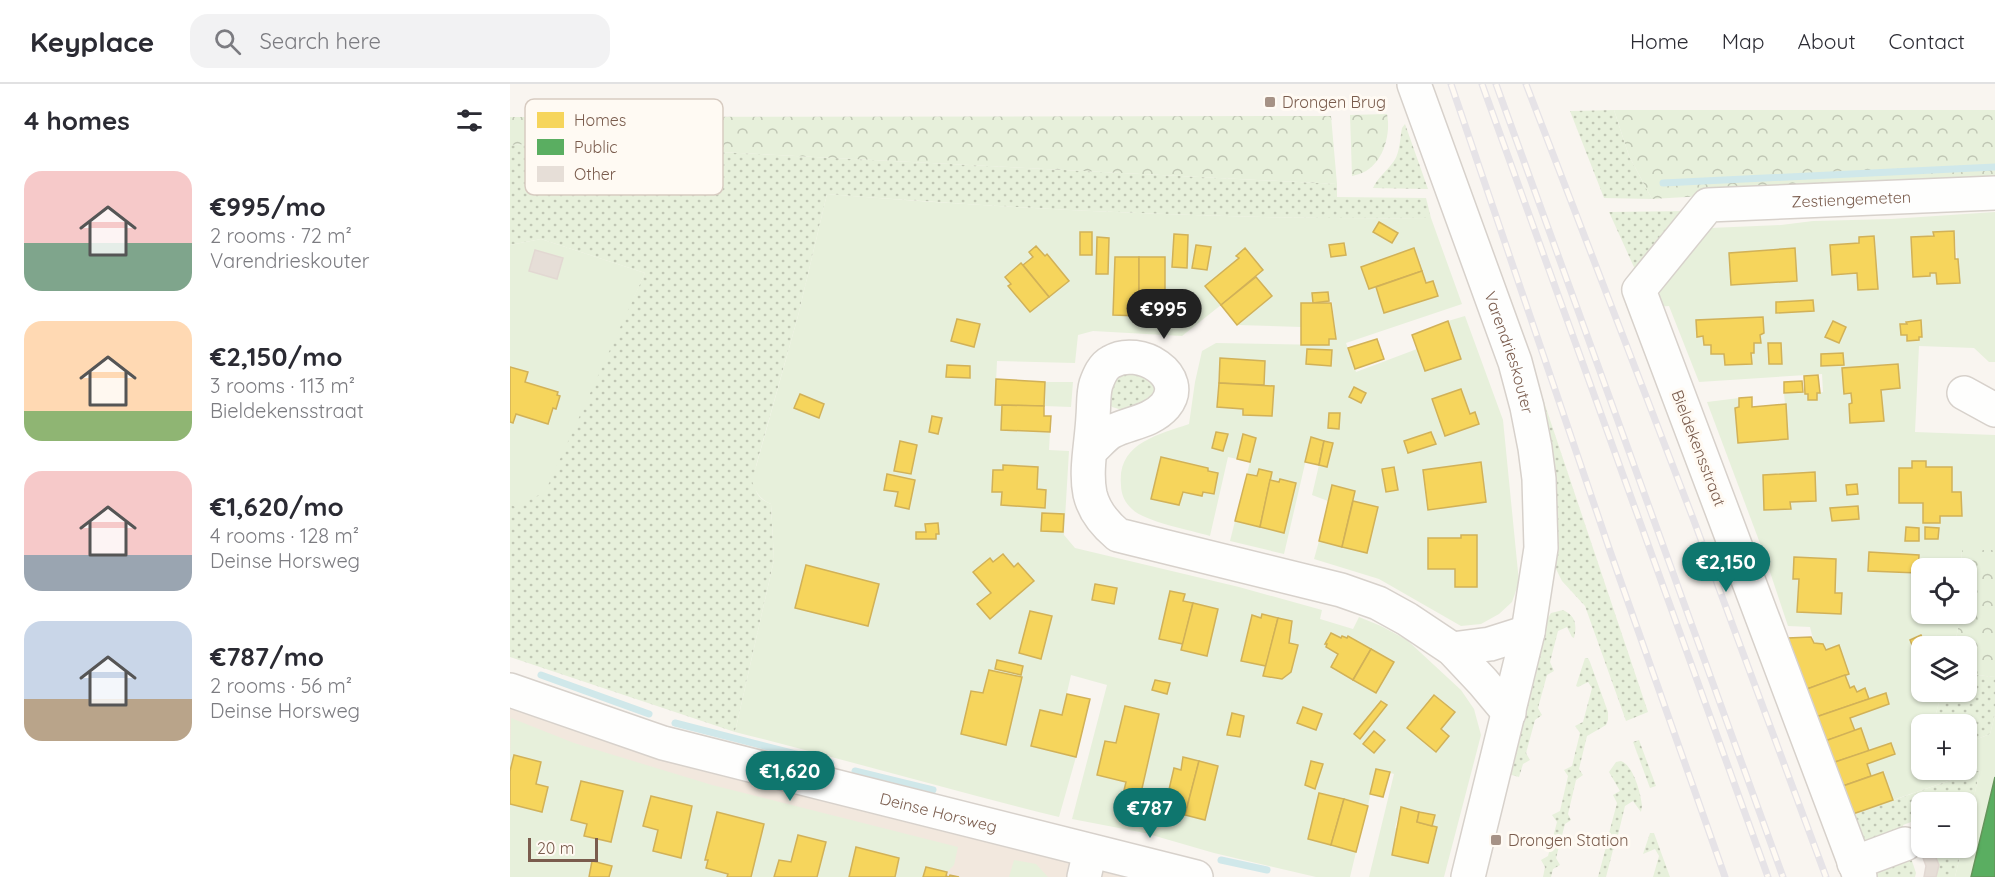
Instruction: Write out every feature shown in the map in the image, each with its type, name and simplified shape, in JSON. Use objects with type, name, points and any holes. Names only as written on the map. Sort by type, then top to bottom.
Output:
[{"type":"street","name":"Varendrieskouter","points":[[1414,84],[1515,362],[1527,407],[1539,479],[1541,548],[1528,632],[1468,877]]},
{"type":"street","name":"Zestiengemeten","points":[[1708,205],[1995,193]]},
{"type":"street","name":"Bieldekensstraat","points":[[1708,205],[1640,290],[1857,870]]},
{"type":"street","points":[[1964,393],[1995,410]]},
{"type":"street","points":[[1091,450],[1090,494],[1102,518],[1118,535],[1341,590],[1378,603],[1452,649],[1484,682],[1509,713]]},
{"type":"street","points":[[1452,649],[1490,644],[1528,632]]},
{"type":"street","name":"Deinse Horsweg","points":[[510,690],[663,743],[1087,864],[1196,877]]},
{"type":"street","points":[[1857,870],[1905,844]]},
{"type":"shaded area","points":[[510,707],[587,735],[694,769],[1125,877],[510,877]]},
{"type":"green space","points":[[1614,110],[1629,156],[1652,199],[1604,198],[1570,111]]},
{"type":"green space","points":[[1614,110],[1995,110],[1995,179],[1652,199],[1629,156]]},
{"type":"green space","points":[[1387,114],[1387,137],[1382,153],[1366,171],[1352,176],[1350,115]]},
{"type":"green space","points":[[1331,116],[1337,184],[723,152],[723,117]]},
{"type":"green space","points":[[510,117],[525,117],[525,144],[510,145]]},
{"type":"green space","points":[[1405,124],[1428,189],[1373,188],[1396,157],[1402,128]]},
{"type":"green space","points":[[525,144],[525,195],[723,195],[723,152],[1337,184],[1337,197],[1426,198],[1431,218],[1204,216],[978,205],[827,194],[798,316],[756,466],[757,493],[771,504],[774,560],[735,732],[510,657],[510,504],[515,506],[608,351],[645,273],[541,239],[510,245],[510,145]]},
{"type":"green space","points":[[827,194],[1128,213],[1431,218],[1462,304],[1346,343],[1356,372],[1417,349],[1425,371],[1461,359],[1448,321],[1465,316],[1503,420],[1519,582],[1512,602],[1499,614],[1481,624],[1461,626],[1379,579],[1314,559],[1319,541],[1367,553],[1378,507],[1353,501],[1355,491],[1332,485],[1328,501],[1312,495],[1319,465],[1332,442],[1311,438],[1284,554],[1230,541],[1235,521],[1284,532],[1296,483],[1280,479],[1279,482],[1270,480],[1272,472],[1259,469],[1257,476],[1247,474],[1256,438],[1243,435],[1237,459],[1228,457],[1210,536],[1147,518],[1138,514],[1125,501],[1121,488],[1122,471],[1126,459],[1133,450],[1153,437],[1189,424],[1202,351],[1216,343],[1328,345],[1329,339],[1336,339],[1332,302],[1329,301],[1328,292],[1312,293],[1313,303],[1301,303],[1301,327],[1237,325],[1272,296],[1256,277],[1263,270],[1245,249],[1237,256],[1239,258],[1205,286],[1221,305],[1182,336],[1093,331],[1078,335],[1075,363],[997,361],[995,405],[1002,405],[1001,430],[1050,432],[1049,450],[1069,451],[1064,535],[1075,548],[1239,587],[1322,610],[1320,619],[1353,629],[1359,617],[1407,640],[1461,690],[1474,709],[1481,735],[1444,877],[1369,877],[1394,774],[1376,769],[1368,806],[1319,793],[1308,839],[1356,852],[1350,877],[1316,877],[1214,853],[1145,833],[1072,819],[1107,685],[1071,675],[1062,715],[1040,710],[1031,746],[1076,757],[1059,817],[735,732],[774,560],[771,504],[759,495],[752,481],[798,316]],"holes":[[[1080,232],[1092,233],[1092,255],[1080,255]],[[1174,234],[1188,235],[1187,267]],[[1097,237],[1109,238],[1108,274],[1096,273]],[[1344,243],[1346,255],[1331,257],[1329,245]],[[1196,245],[1211,247],[1207,270],[1192,268]],[[1036,246],[1045,256],[1047,254],[1069,281],[1030,312],[1009,286],[1011,284],[1005,276],[1021,263],[1023,265],[1033,257],[1029,252]],[[1414,248],[1426,283],[1438,296],[1384,312],[1376,287],[1369,289],[1361,267]],[[1220,358],[1265,361],[1264,385],[1274,386],[1272,416],[1243,415],[1243,409],[1217,407]],[[947,365],[970,366],[970,378],[947,377]],[[1432,399],[1470,414],[1475,412],[1479,424],[1445,436]],[[1329,413],[1340,414],[1339,429],[1328,428]],[[1217,432],[1227,434],[1223,450],[1212,447]],[[1431,432],[1435,444],[1408,453],[1404,441]],[[1161,457],[1208,468],[1208,471],[1218,474],[1213,494],[1203,492],[1202,496],[1183,492],[1179,505],[1151,499]],[[1480,462],[1486,502],[1428,510],[1423,470]],[[1003,465],[1038,467],[1037,489],[1001,505],[1002,492],[992,491],[993,470],[1003,470]],[[1394,467],[1398,490],[1386,492],[1383,469]],[[1042,513],[1063,514],[1041,531]],[[938,523],[939,534],[936,534],[936,539],[916,539],[916,533],[926,532],[926,524]],[[1461,535],[1477,535],[1477,587],[1455,586],[1455,569],[1428,568],[1428,538],[1461,538]],[[1002,554],[1014,567],[1019,563],[1034,581],[990,619],[978,604],[991,593],[990,558],[993,562]],[[1095,584],[1116,588],[1114,604],[1092,600]],[[1170,591],[1185,594],[1183,601],[1218,609],[1207,656],[1182,650],[1183,644],[1159,638]],[[1030,611],[1051,616],[1041,659],[1019,653]],[[1262,614],[1292,621],[1289,643],[1291,672],[1282,679],[1264,676],[1266,666],[1241,660],[1251,616],[1261,618]],[[1331,633],[1341,638],[1349,636],[1393,662],[1377,692],[1338,654],[1326,647]],[[989,670],[1022,677],[1006,745],[961,734],[971,691],[983,693]],[[1435,695],[1455,712],[1441,729],[1449,736],[1436,752],[1407,728]],[[1382,701],[1386,705],[1359,738],[1354,734]],[[1125,706],[1159,714],[1137,806],[1121,802],[1126,782],[1097,775],[1105,741],[1116,743]],[[1232,714],[1244,716],[1240,737],[1227,734]],[[1374,731],[1385,740],[1374,753],[1363,744]],[[1183,757],[1218,766],[1205,820],[1164,810],[1174,768],[1181,770]],[[1401,807],[1435,815],[1429,838],[1434,839],[1428,863],[1406,858],[1398,829],[1395,828]]]},
{"type":"green space","points":[[1689,211],[1638,276],[1609,212]]},
{"type":"green space","points":[[1995,212],[1995,362],[1989,362],[1974,348],[1919,346],[1915,432],[1995,435],[1995,550],[1962,550],[1962,558],[1919,558],[1919,555],[1869,552],[1868,571],[1911,573],[1911,624],[1958,624],[1956,636],[1921,635],[1911,636],[1910,640],[1911,702],[1939,702],[1936,714],[1911,714],[1911,780],[1951,780],[1893,800],[1883,772],[1871,776],[1867,764],[1895,753],[1891,743],[1869,751],[1861,729],[1855,731],[1850,718],[1889,704],[1886,693],[1869,699],[1865,689],[1857,692],[1854,686],[1850,688],[1823,644],[1814,643],[1810,627],[1788,626],[1764,554],[1707,402],[1739,398],[1739,407],[1735,408],[1738,443],[1788,439],[1784,393],[1803,392],[1808,394],[1808,400],[1817,400],[1817,393],[1823,392],[1822,374],[1699,382],[1669,306],[1655,307],[1670,275],[1710,228],[1781,225],[1813,221],[1891,219]],"holes":[[[1954,231],[1960,283],[1937,284],[1936,273],[1930,273],[1930,276],[1913,276],[1911,237],[1934,236],[1934,232]],[[1874,236],[1877,288],[1857,273],[1832,275],[1830,245],[1859,243],[1859,237]],[[1795,249],[1797,281],[1731,285],[1729,253]],[[1813,300],[1813,311],[1776,313],[1776,302]],[[1763,317],[1764,333],[1760,335],[1761,343],[1754,343],[1751,353],[1752,364],[1724,354],[1712,354],[1711,345],[1704,345],[1703,336],[1697,336],[1697,320]],[[1833,321],[1846,328],[1838,343],[1825,337]],[[1907,321],[1921,321],[1908,340],[1900,325],[1907,324]],[[1768,343],[1781,343],[1781,364],[1769,364]],[[1898,364],[1900,388],[1881,390],[1884,421],[1850,423],[1851,393],[1844,393],[1843,368]],[[1912,461],[1926,461],[1926,467],[1952,467],[1952,492],[1961,492],[1962,516],[1940,516],[1923,523],[1923,503],[1900,503],[1899,468],[1912,468]],[[1814,473],[1816,501],[1790,502],[1791,509],[1764,510],[1763,475]],[[1831,508],[1858,519],[1832,521]],[[1925,527],[1939,528],[1938,539],[1925,539]],[[1836,559],[1835,593],[1842,594],[1841,614],[1797,612],[1799,579],[1794,579]]]},
{"type":"green space","points":[[541,239],[645,273],[545,492],[515,507],[510,504],[510,245]]},
{"type":"green space","points":[[1110,373],[1156,374],[1157,397],[1126,411],[1112,407],[1107,401]]},
{"type":"green space","points":[[1045,382],[1073,382],[1071,407],[1044,406]]},
{"type":"green space","points":[[1538,384],[1648,712],[1626,721],[1585,606],[1562,581],[1555,567],[1535,386]]},
{"type":"green space","points":[[1962,550],[1995,550],[1995,677],[1977,675],[1977,636],[1956,636],[1958,624],[1977,624],[1977,558],[1962,558]]},
{"type":"green space","points":[[1563,610],[1571,615],[1574,621],[1574,638],[1567,627],[1558,631],[1550,662],[1554,671],[1547,675],[1538,708],[1542,715],[1535,720],[1526,753],[1530,760],[1523,764],[1519,777],[1508,774],[1546,621],[1551,613]]},
{"type":"green space","points":[[1585,658],[1588,658],[1590,662],[1608,712],[1608,720],[1606,725],[1587,736],[1579,769],[1583,775],[1576,780],[1568,814],[1571,820],[1565,824],[1556,858],[1560,865],[1553,869],[1551,877],[1543,877],[1545,867],[1541,860],[1548,856],[1557,822],[1552,815],[1560,811],[1568,776],[1564,770],[1572,766],[1580,733],[1575,726],[1583,722],[1592,688],[1588,682],[1576,686]]},
{"type":"green space","points":[[1977,675],[1995,677],[1995,714],[1990,734],[1977,739],[1977,714],[1936,714],[1939,702],[1977,702]]},
{"type":"green space","points":[[1995,714],[1995,877],[1955,877],[1960,858],[1977,858],[1977,792],[1975,792],[1980,770],[1977,771],[1977,739],[1990,734]]},
{"type":"green space","points":[[511,718],[574,743],[712,785],[958,847],[954,865],[947,872],[926,867],[923,877],[895,877],[899,858],[857,847],[849,877],[817,877],[826,842],[791,862],[779,860],[774,877],[751,877],[764,824],[717,812],[705,860],[728,874],[727,877],[609,877],[592,862],[589,877],[510,877],[510,804],[542,812],[548,787],[536,784],[541,762],[514,755],[510,770]],"holes":[[[581,781],[623,791],[587,824],[571,820]],[[651,796],[692,806],[681,858],[658,830],[643,826]]]},
{"type":"green space","points":[[1639,740],[1656,786],[1650,788],[1633,742]]},
{"type":"green space","points":[[1621,761],[1629,768],[1636,780],[1642,806],[1641,812],[1633,801],[1625,806],[1617,839],[1621,845],[1613,850],[1606,877],[1598,877],[1606,847],[1602,840],[1608,837],[1617,803],[1613,795],[1620,791],[1609,772],[1616,762]]},
{"type":"green space","points":[[1980,770],[1975,792],[1917,792],[1951,780],[1977,780],[1977,771]]},
{"type":"green space","points":[[1911,794],[1911,822],[1903,825],[1905,831],[1854,850],[1842,818]]},
{"type":"green space","points":[[1650,833],[1654,833],[1670,877],[1653,877],[1659,856],[1655,849],[1643,854]]},
{"type":"green space","points":[[1911,858],[1916,873],[1915,877],[1876,877],[1874,872]]},
{"type":"green space","points":[[1936,858],[1960,858],[1955,877],[1936,877],[1938,865]]},
{"type":"green space","points":[[1014,860],[1036,864],[1048,877],[1009,877]]},
{"type":"building: Homes","points":[[1379,222],[1398,233],[1392,243],[1373,232]]},
{"type":"building: Homes","points":[[1954,231],[1955,259],[1958,259],[1960,283],[1937,284],[1936,273],[1930,273],[1930,276],[1913,277],[1911,237],[1934,236],[1933,232]]},
{"type":"building: Homes","points":[[1080,232],[1092,232],[1092,255],[1080,255]]},
{"type":"building: Homes","points":[[1174,234],[1188,235],[1187,268],[1172,267]]},
{"type":"building: Homes","points":[[1874,236],[1878,289],[1858,290],[1857,273],[1832,275],[1830,245],[1859,243],[1859,237]]},
{"type":"building: Homes","points":[[1097,237],[1109,238],[1108,274],[1096,274]]},
{"type":"building: Homes","points":[[1344,243],[1346,255],[1331,257],[1329,245]]},
{"type":"building: Homes","points":[[1196,245],[1211,247],[1207,270],[1192,268]]},
{"type":"building: Homes","points":[[1036,246],[1045,256],[1047,254],[1069,281],[1049,297],[1023,265],[1033,257],[1029,252]]},
{"type":"building: Homes","points":[[1245,248],[1263,270],[1221,305],[1205,286],[1239,258],[1236,256]]},
{"type":"building: Homes","points":[[1414,248],[1422,271],[1369,289],[1361,267]]},
{"type":"building: Homes","points":[[1795,248],[1797,281],[1731,285],[1729,253]]},
{"type":"building: Homes","points":[[1115,257],[1139,257],[1139,316],[1113,315]]},
{"type":"building: Homes","points":[[1139,257],[1165,257],[1165,316],[1139,316]]},
{"type":"building: Homes","points":[[1021,263],[1049,297],[1030,312],[1008,286],[1011,284],[1005,277]]},
{"type":"building: Homes","points":[[1422,271],[1426,283],[1433,281],[1438,296],[1384,313],[1376,287]]},
{"type":"building: Homes","points":[[1256,277],[1272,296],[1237,325],[1221,305]]},
{"type":"building: Homes","points":[[1328,292],[1329,301],[1313,303],[1312,293]]},
{"type":"building: Homes","points":[[1813,300],[1814,311],[1776,313],[1776,302]]},
{"type":"building: Homes","points":[[1301,303],[1331,303],[1336,339],[1329,339],[1329,345],[1301,345]]},
{"type":"building: Homes","points":[[1763,317],[1764,333],[1760,335],[1761,343],[1754,343],[1754,353],[1751,353],[1752,364],[1725,365],[1724,354],[1711,354],[1711,345],[1704,345],[1703,336],[1697,337],[1696,320]]},
{"type":"building: Homes","points":[[957,319],[980,324],[974,347],[951,341]]},
{"type":"building: Homes","points":[[1921,320],[1922,337],[1919,337],[1919,340],[1907,341],[1907,335],[1901,335],[1900,324]]},
{"type":"building: Homes","points":[[1448,321],[1461,359],[1425,371],[1412,335]]},
{"type":"building: Homes","points":[[1833,321],[1846,327],[1839,343],[1825,337]]},
{"type":"building: Homes","points":[[1377,339],[1384,359],[1355,369],[1348,348]]},
{"type":"building: Homes","points":[[1768,343],[1781,343],[1782,364],[1769,364]]},
{"type":"building: Homes","points":[[1307,349],[1332,350],[1331,366],[1306,364]]},
{"type":"building: Homes","points":[[1843,353],[1844,365],[1821,366],[1821,354]]},
{"type":"building: Homes","points":[[1220,358],[1265,361],[1264,385],[1219,383]]},
{"type":"building: Homes","points":[[1898,364],[1900,388],[1881,390],[1884,421],[1850,423],[1851,393],[1844,394],[1842,368]]},
{"type":"building: Homes","points":[[947,365],[970,366],[970,378],[946,377]]},
{"type":"building: Homes","points":[[510,367],[528,372],[525,382],[558,392],[557,395],[560,396],[556,409],[553,408],[548,424],[516,414],[513,423],[510,422]]},
{"type":"building: Homes","points":[[1818,375],[1820,393],[1817,393],[1817,400],[1808,400],[1808,394],[1805,394],[1804,376]]},
{"type":"building: Homes","points":[[996,379],[1045,382],[1044,406],[995,405]]},
{"type":"building: Homes","points":[[1802,381],[1803,392],[1784,393],[1784,382]]},
{"type":"building: Homes","points":[[1219,383],[1274,386],[1272,416],[1243,415],[1243,409],[1217,407]]},
{"type":"building: Homes","points":[[1354,387],[1366,393],[1361,403],[1349,397]]},
{"type":"building: Homes","points":[[1461,389],[1470,414],[1475,412],[1479,424],[1445,436],[1432,399]]},
{"type":"building: Homes","points":[[800,394],[824,404],[819,418],[794,408]]},
{"type":"building: Homes","points":[[1752,397],[1752,407],[1786,404],[1788,439],[1738,443],[1735,408],[1739,407],[1739,398]]},
{"type":"building: Homes","points":[[1002,405],[1044,406],[1044,416],[1051,416],[1050,432],[1001,430]]},
{"type":"building: Homes","points":[[1329,413],[1340,413],[1339,429],[1328,428]]},
{"type":"building: Homes","points":[[932,416],[942,418],[938,434],[929,432]]},
{"type":"building: Homes","points":[[1216,432],[1228,434],[1223,451],[1212,448]]},
{"type":"building: Homes","points":[[1431,432],[1436,444],[1408,453],[1404,441]]},
{"type":"building: Homes","points":[[1243,434],[1256,438],[1250,462],[1237,459]]},
{"type":"building: Homes","points":[[1311,437],[1324,441],[1319,465],[1305,462]]},
{"type":"building: Homes","points":[[900,441],[917,445],[911,474],[894,471]]},
{"type":"building: Homes","points":[[1324,441],[1333,443],[1327,467],[1319,465]]},
{"type":"building: Homes","points":[[1161,457],[1208,468],[1208,471],[1218,473],[1214,494],[1203,492],[1202,496],[1183,492],[1179,505],[1151,499]]},
{"type":"building: Homes","points":[[1912,461],[1926,461],[1926,467],[1952,467],[1952,492],[1961,492],[1962,516],[1940,516],[1940,523],[1923,523],[1923,503],[1899,503],[1899,468],[1912,468]]},
{"type":"building: Homes","points":[[1481,462],[1486,502],[1428,510],[1423,470]]},
{"type":"building: Homes","points":[[1003,465],[1038,467],[1037,489],[1046,490],[1045,508],[1001,505],[1002,492],[992,492],[993,470],[1003,470]]},
{"type":"building: Homes","points":[[1394,467],[1398,490],[1386,492],[1382,469]]},
{"type":"building: Homes","points":[[1259,469],[1272,472],[1260,527],[1235,521],[1247,474],[1257,476]]},
{"type":"building: Homes","points":[[1815,472],[1816,501],[1790,502],[1791,509],[1764,510],[1763,475]]},
{"type":"building: Homes","points":[[887,474],[915,480],[909,509],[895,506],[898,492],[884,490]]},
{"type":"building: Homes","points":[[1280,479],[1296,483],[1284,533],[1260,527],[1270,480],[1279,482]]},
{"type":"building: Homes","points":[[1857,484],[1858,494],[1847,495],[1846,485]]},
{"type":"building: Homes","points":[[1332,485],[1355,491],[1342,547],[1319,541]]},
{"type":"building: Homes","points":[[1353,501],[1378,507],[1367,553],[1342,547]]},
{"type":"building: Homes","points":[[1858,506],[1859,519],[1832,521],[1830,508]]},
{"type":"building: Homes","points":[[1042,513],[1064,514],[1063,532],[1041,531]]},
{"type":"building: Homes","points":[[938,523],[939,534],[936,534],[936,539],[916,539],[916,532],[926,532],[925,524]]},
{"type":"building: Homes","points":[[1906,527],[1919,528],[1919,541],[1905,541]]},
{"type":"building: Homes","points":[[1925,527],[1939,528],[1938,539],[1925,539]]},
{"type":"building: Homes","points":[[1461,535],[1477,535],[1477,587],[1455,587],[1455,569],[1428,569],[1428,538],[1461,538]]},
{"type":"building: Homes","points":[[1869,552],[1919,555],[1919,558],[1911,558],[1911,573],[1868,571]]},
{"type":"building: Homes","points":[[1003,554],[1014,567],[1018,563],[1034,581],[990,619],[977,604],[991,593],[973,572],[990,558],[993,562]]},
{"type":"building: Homes","points":[[1794,557],[1836,559],[1835,593],[1842,593],[1841,614],[1797,612],[1799,579],[1793,579]]},
{"type":"building: Homes","points":[[806,565],[879,584],[868,626],[795,608]]},
{"type":"building: Homes","points":[[1095,584],[1117,588],[1114,604],[1092,600]]},
{"type":"building: Homes","points":[[1170,591],[1185,594],[1183,601],[1193,603],[1183,644],[1159,639]]},
{"type":"building: Homes","points":[[1193,603],[1218,609],[1207,656],[1181,650]]},
{"type":"building: Homes","points":[[1030,611],[1052,616],[1041,659],[1019,653]]},
{"type":"building: Homes","points":[[1262,614],[1278,618],[1266,666],[1241,661],[1252,615],[1261,618]]},
{"type":"building: Homes","points":[[1278,618],[1292,621],[1289,643],[1298,645],[1291,672],[1282,679],[1263,676]]},
{"type":"building: Homes","points":[[1331,633],[1341,638],[1348,636],[1371,649],[1353,680],[1331,667],[1338,654],[1325,644]]},
{"type":"building: Homes","points":[[1811,637],[1814,643],[1823,644],[1826,650],[1839,645],[1849,674],[1807,689],[1788,638]]},
{"type":"building: Homes","points":[[1371,649],[1394,662],[1376,693],[1353,680]]},
{"type":"building: Homes","points":[[997,660],[1023,666],[1021,675],[995,669]]},
{"type":"building: Homes","points":[[989,670],[1022,677],[1006,745],[961,734],[971,691],[983,693]]},
{"type":"building: Homes","points":[[1845,675],[1850,688],[1854,686],[1857,692],[1865,688],[1869,699],[1816,717],[1807,689]]},
{"type":"building: Homes","points":[[1155,680],[1170,683],[1167,694],[1152,690]]},
{"type":"building: Homes","points":[[1886,693],[1889,704],[1850,718],[1855,731],[1825,741],[1816,717]]},
{"type":"building: Homes","points":[[1067,694],[1090,699],[1076,757],[1031,746],[1040,710],[1062,715]]},
{"type":"building: Homes","points":[[1434,695],[1455,712],[1441,729],[1449,736],[1436,752],[1407,728]]},
{"type":"building: Homes","points":[[1381,701],[1387,705],[1360,739],[1354,734]]},
{"type":"building: Homes","points":[[1125,706],[1159,714],[1138,806],[1121,803],[1126,782],[1097,775],[1105,741],[1116,743]]},
{"type":"building: Homes","points":[[1303,707],[1322,714],[1316,730],[1297,723]]},
{"type":"building: Homes","points":[[1232,713],[1244,716],[1240,737],[1227,735]]},
{"type":"building: Homes","points":[[1861,728],[1869,751],[1832,763],[1825,741]]},
{"type":"building: Homes","points":[[1374,731],[1385,740],[1374,753],[1363,744]]},
{"type":"building: Homes","points":[[1891,743],[1895,754],[1867,764],[1871,776],[1840,787],[1832,763]]},
{"type":"building: Homes","points":[[514,755],[541,762],[536,784],[548,787],[542,812],[510,804],[510,771]]},
{"type":"building: Homes","points":[[1183,757],[1199,761],[1185,815],[1164,811],[1174,768],[1181,770]]},
{"type":"building: Homes","points":[[1199,761],[1218,766],[1205,820],[1185,815]]},
{"type":"building: Homes","points":[[1311,761],[1323,764],[1315,789],[1305,785]]},
{"type":"building: Homes","points":[[1376,769],[1390,772],[1383,797],[1370,794]]},
{"type":"building: Homes","points":[[1883,772],[1893,800],[1850,815],[1840,787]]},
{"type":"building: Homes","points":[[581,781],[623,791],[611,842],[584,836],[587,824],[571,820]]},
{"type":"building: Homes","points":[[1319,793],[1344,799],[1331,845],[1308,839]]},
{"type":"building: Homes","points":[[651,796],[692,806],[681,858],[653,851],[658,830],[643,826]]},
{"type":"building: Homes","points":[[1344,799],[1368,806],[1356,852],[1331,845]]},
{"type":"building: Homes","points":[[1401,807],[1419,812],[1417,822],[1437,827],[1428,863],[1392,855]]},
{"type":"building: Homes","points":[[717,812],[764,824],[751,877],[727,877],[728,874],[706,868],[708,860],[705,860]]},
{"type":"building: Homes","points":[[1419,812],[1435,815],[1432,826],[1417,822]]},
{"type":"building: Homes","points":[[798,835],[826,842],[817,877],[774,877],[779,860],[791,862]]},
{"type":"building: Homes","points":[[856,847],[899,858],[895,877],[849,877]]},
{"type":"building: Homes","points":[[592,861],[612,866],[609,877],[589,877]]},
{"type":"building: Homes","points":[[926,867],[947,872],[946,876],[949,877],[923,877]]},
{"type":"building: Public","points":[[1995,777],[1995,877],[1971,877]]},
{"type":"building: Other","points":[[535,250],[563,258],[557,279],[529,271]]},
{"type":"building: Other","points":[[1923,858],[1936,858],[1939,865],[1936,877],[1924,877],[1926,866]]},
{"type":"waterway","points":[[1663,183],[1995,167]]},
{"type":"waterway","points":[[541,675],[649,714]]},
{"type":"waterway","points":[[675,723],[831,763]]},
{"type":"waterway","points":[[855,771],[933,790]]},
{"type":"waterway","points":[[1221,860],[1267,870]]},
{"type":"railway","points":[[1451,84],[1610,551],[1725,877]]},
{"type":"railway","points":[[1482,84],[1768,877]]},
{"type":"railway","points":[[1496,84],[1783,877]]},
{"type":"railway","points":[[1526,84],[1694,521],[1826,877]]},
{"type":"place","name":"Drongen Brug","points":[[1270,102]]},
{"type":"place","name":"Drongen Station","points":[[1496,840]]}]
